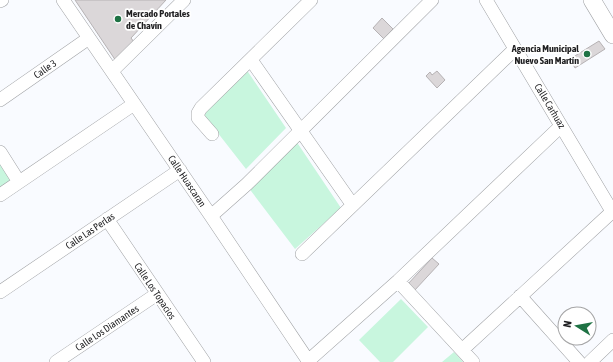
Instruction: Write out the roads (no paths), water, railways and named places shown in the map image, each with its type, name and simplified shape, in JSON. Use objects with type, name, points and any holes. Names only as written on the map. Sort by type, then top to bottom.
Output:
[{"type":"main road","points":[[592,0],[613,35]]},
{"type":"street","name":"Calle Huascaran","points":[[63,0],[309,361]]},
{"type":"street","points":[[112,71],[184,0]]},
{"type":"street","points":[[212,134],[198,118],[198,113],[201,108],[311,0]]},
{"type":"street","points":[[211,216],[247,184],[432,0]]},
{"type":"street","name":"Calle Carhuaz","points":[[486,0],[613,212]]},
{"type":"street","name":"Calle 3","points":[[0,100],[89,38]]},
{"type":"street","points":[[302,254],[352,204],[515,49]]},
{"type":"street","points":[[250,60],[352,204]]},
{"type":"street","points":[[0,195],[134,104]]},
{"type":"street","points":[[309,361],[398,281],[562,126]]},
{"type":"street","points":[[0,152],[19,182]]},
{"type":"street","name":"Calle Las Perlas","points":[[0,292],[180,170]]},
{"type":"street","points":[[462,350],[613,212]]},
{"type":"street","name":"Calle Los Topacios","points":[[107,219],[204,362]]},
{"type":"street","points":[[398,281],[473,362]]},
{"type":"street","name":"Calle Los Diamantes","points":[[56,362],[157,294]]},
{"type":"street","points":[[520,296],[579,362]]},
{"type":"street","points":[[590,362],[613,340]]},
{"type":"place","name":"Mercado Portales de Chavín","points":[[118,19]]},
{"type":"place","name":"Agencia Municipal Nuevo San Martín","points":[[587,54]]}]
